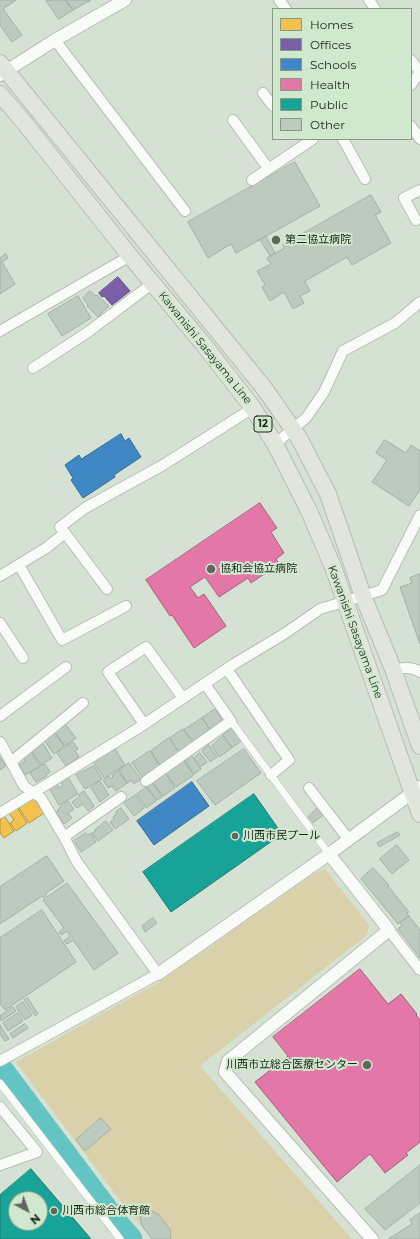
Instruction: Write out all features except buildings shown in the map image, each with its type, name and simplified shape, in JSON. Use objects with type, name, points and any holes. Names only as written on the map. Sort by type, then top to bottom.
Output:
[{"type":"main road","name":"Kawanishi Sasayama Line","points":[[2,70],[264,388],[299,438],[328,494],[363,596],[420,746]]},
{"type":"main road","name":"Kawanishi Sasayama Line","points":[[0,94],[130,256],[204,345],[253,408],[275,444],[309,511],[333,567],[416,790],[420,814]]},
{"type":"street","points":[[2,70],[125,0]]},
{"type":"street","points":[[279,0],[285,8]]},
{"type":"street","points":[[55,40],[185,211]]},
{"type":"street","points":[[412,61],[420,72],[412,84]]},
{"type":"street","points":[[263,93],[272,105]]},
{"type":"street","points":[[233,120],[268,168]]},
{"type":"street","points":[[412,127],[420,139]]},
{"type":"street","points":[[344,140],[365,179]]},
{"type":"street","points":[[252,180],[299,142]]},
{"type":"street","points":[[416,220],[404,198],[420,190]]},
{"type":"street","points":[[0,331],[130,256]]},
{"type":"street","points":[[33,368],[88,332],[153,283]]},
{"type":"street","points":[[275,444],[306,418],[324,392],[343,351],[395,323],[420,302]]},
{"type":"street","points":[[107,588],[60,527],[85,508],[163,465],[253,408]]},
{"type":"street","points":[[0,813],[144,724],[227,669],[284,634],[320,609],[382,590],[420,515]]},
{"type":"street","points":[[0,576],[46,548],[65,533]]},
{"type":"street","points":[[19,565],[62,640],[126,606]]},
{"type":"street","points":[[0,622],[23,658]]},
{"type":"street","points":[[144,724],[108,672],[146,646],[183,698]]},
{"type":"street","points":[[0,716],[66,667]]},
{"type":"street","points":[[392,669],[408,668],[416,669],[420,672]]},
{"type":"street","points":[[227,669],[290,760],[271,775]]},
{"type":"street","points":[[205,684],[329,854],[420,970]]},
{"type":"street","points":[[11,762],[83,703]]},
{"type":"street","points":[[146,781],[231,721]]},
{"type":"street","points":[[1,745],[24,786],[41,798],[77,862],[158,974]]},
{"type":"street","points":[[309,788],[349,840]]},
{"type":"street","points":[[2,1057],[158,974],[349,840],[416,790]]},
{"type":"street","points":[[64,837],[121,797]]},
{"type":"street","points":[[372,1239],[225,1072],[228,1061],[389,930]]},
{"type":"street","points":[[0,1083],[120,1239]]},
{"type":"street","points":[[0,1107],[37,1152],[0,1165]]},
{"type":"shaded area","points":[[325,869],[369,925],[367,935],[200,1066],[352,1239],[152,1239],[123,1204],[16,1062],[161,981],[315,873]]},
{"type":"waterway","points":[[0,1067],[117,1223],[131,1239]]},
{"type":"place","name":"第二協立病院","points":[[276,240]]},
{"type":"place","name":"協和会協立病院","points":[[211,569]]},
{"type":"place","name":"川西市民プール","points":[[235,836]]},
{"type":"place","name":"川西市立総合医療センター","points":[[367,1065]]},
{"type":"place","name":"川西市総合体育館","points":[[54,1211]]}]
